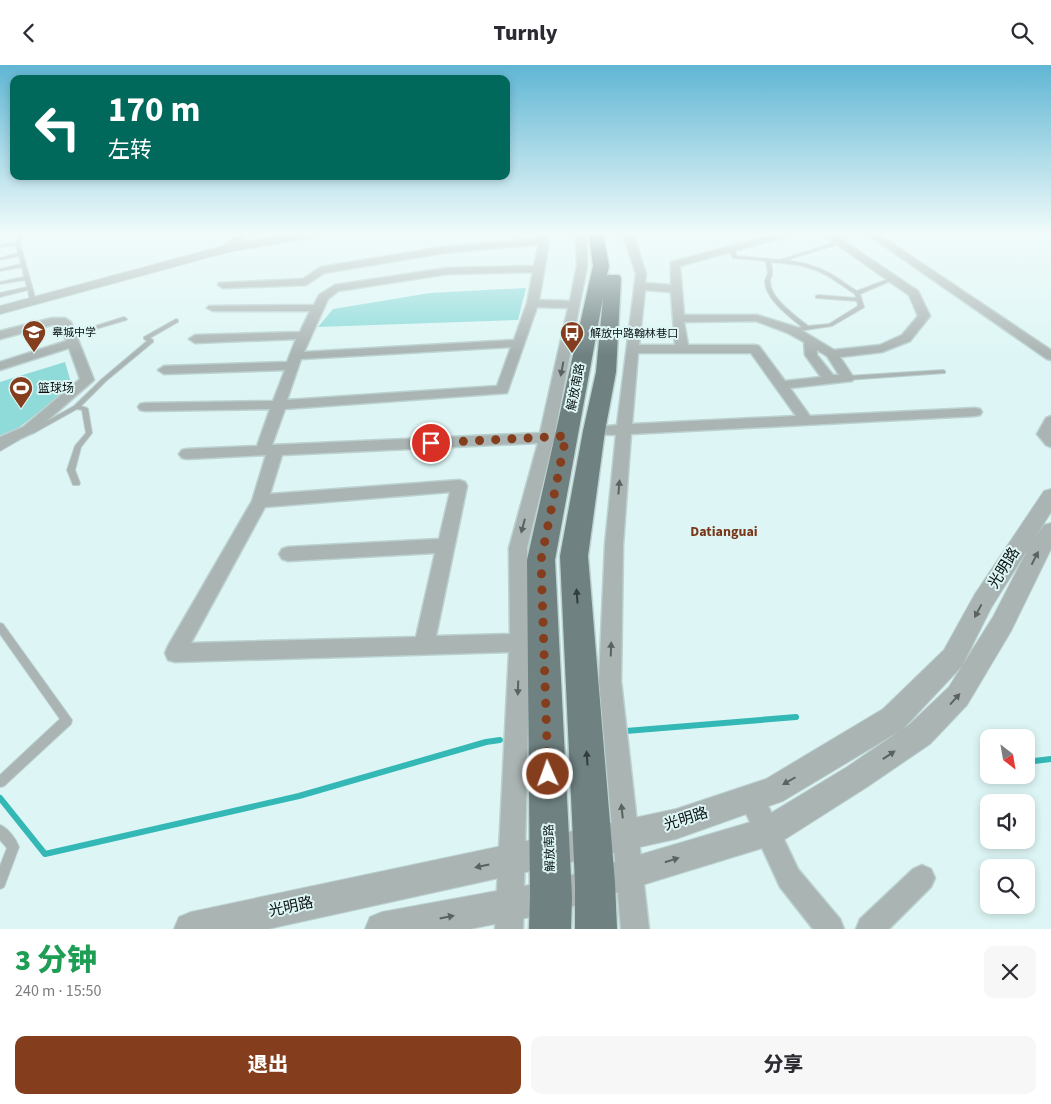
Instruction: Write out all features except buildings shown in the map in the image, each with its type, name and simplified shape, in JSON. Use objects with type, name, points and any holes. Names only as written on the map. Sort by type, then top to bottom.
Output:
[{"type":"main road","name":"解放南路","points":[[550,929],[550,852],[541,560],[557,437],[600,274]]},
{"type":"main road","name":"解放南路","points":[[596,929],[595,883],[574,555],[594,431],[606,372],[613,274]]},
{"type":"street","points":[[0,310],[133,274]]},
{"type":"street","points":[[306,280],[315,274]]},
{"type":"street","points":[[430,274],[335,288],[323,297],[304,335],[279,404],[260,501],[175,653],[520,643]]},
{"type":"street","points":[[145,407],[279,404],[502,390],[533,303],[538,274]]},
{"type":"street","points":[[509,917],[520,643],[518,548],[557,437],[555,405],[581,274]]},
{"type":"street","points":[[635,929],[610,681],[614,545],[624,429],[641,274]]},
{"type":"street","points":[[675,274],[682,349]]},
{"type":"street","points":[[832,354],[882,348],[906,338],[924,316],[914,293],[886,274]]},
{"type":"street","points":[[930,274],[1051,356]]},
{"type":"street","points":[[223,285],[306,280],[330,292]]},
{"type":"street","points":[[640,287],[676,289]]},
{"type":"street","points":[[533,303],[575,305]]},
{"type":"street","points":[[213,308],[317,308]]},
{"type":"street","points":[[678,319],[757,318],[809,335],[832,354],[847,378],[781,385]]},
{"type":"street","points":[[0,335],[52,321],[65,322],[87,380],[28,430],[0,443]]},
{"type":"street","points":[[195,339],[304,335]]},
{"type":"street","points":[[809,335],[811,355],[830,380]]},
{"type":"street","points":[[0,366],[72,339]]},
{"type":"street","points":[[164,370],[519,343]]},
{"type":"street","points":[[632,349],[755,349],[807,421]]},
{"type":"street","points":[[594,431],[975,412]]},
{"type":"street","points":[[1051,421],[1044,434],[1051,442]]},
{"type":"street","points":[[187,454],[557,437]]},
{"type":"street","points":[[260,501],[459,486],[424,646]]},
{"type":"street","name":"光明路","points":[[191,929],[676,824],[773,791],[893,719],[953,658],[983,601],[1051,496]]},
{"type":"street","name":"光明路","points":[[382,929],[509,917],[551,897],[768,832],[857,777],[920,733],[958,696],[1002,624],[1038,551],[1051,531]]},
{"type":"street","points":[[288,554],[446,546]]},
{"type":"street","points":[[751,798],[789,878],[830,929]]},
{"type":"street","points":[[870,929],[922,878]]},
{"type":"street","points":[[551,897],[569,929]]},
{"type":"lane","points":[[25,274],[33,301]]},
{"type":"lane","points":[[769,274],[767,278],[768,287],[781,305],[809,335],[861,307],[857,293],[828,274]]},
{"type":"lane","points":[[0,283],[26,278]]},
{"type":"lane","points":[[857,293],[893,279]]},
{"type":"lane","points":[[0,295],[28,288]]},
{"type":"lane","points":[[818,297],[859,300]]},
{"type":"lane","points":[[72,339],[124,319]]},
{"type":"lane","points":[[0,449],[76,407],[104,380],[150,341],[146,338],[176,321]]},
{"type":"lane","points":[[847,378],[943,372]]},
{"type":"lane","points":[[76,407],[84,409],[89,433],[78,446],[71,470],[76,483]]},
{"type":"lane","points":[[0,627],[67,720],[0,782]]},
{"type":"lane","points":[[0,831],[13,847],[0,883]]},
{"type":"shaded area","points":[[526,288],[518,320],[318,327],[333,309],[430,293]]},
{"type":"shaded area","name":"篮球场","points":[[65,362],[72,386],[12,433],[0,437],[0,382]]},
{"type":"waterway","points":[[626,731],[796,717]]},
{"type":"waterway","points":[[0,798],[45,854],[299,796],[486,742],[500,740]]},
{"type":"waterway","points":[[1035,761],[1051,759]]},
{"type":"place","name":"皋城中学","points":[[34,353]]},
{"type":"place","name":"解放中路翰林巷口","points":[[572,354]]},
{"type":"place","name":"篮球场","points":[[21,409]]},
{"type":"district","name":"Datianguai","points":[[724,532]]},
{"type":"route","points":[[431,443],[566,436],[541,560],[548,774]]}]
